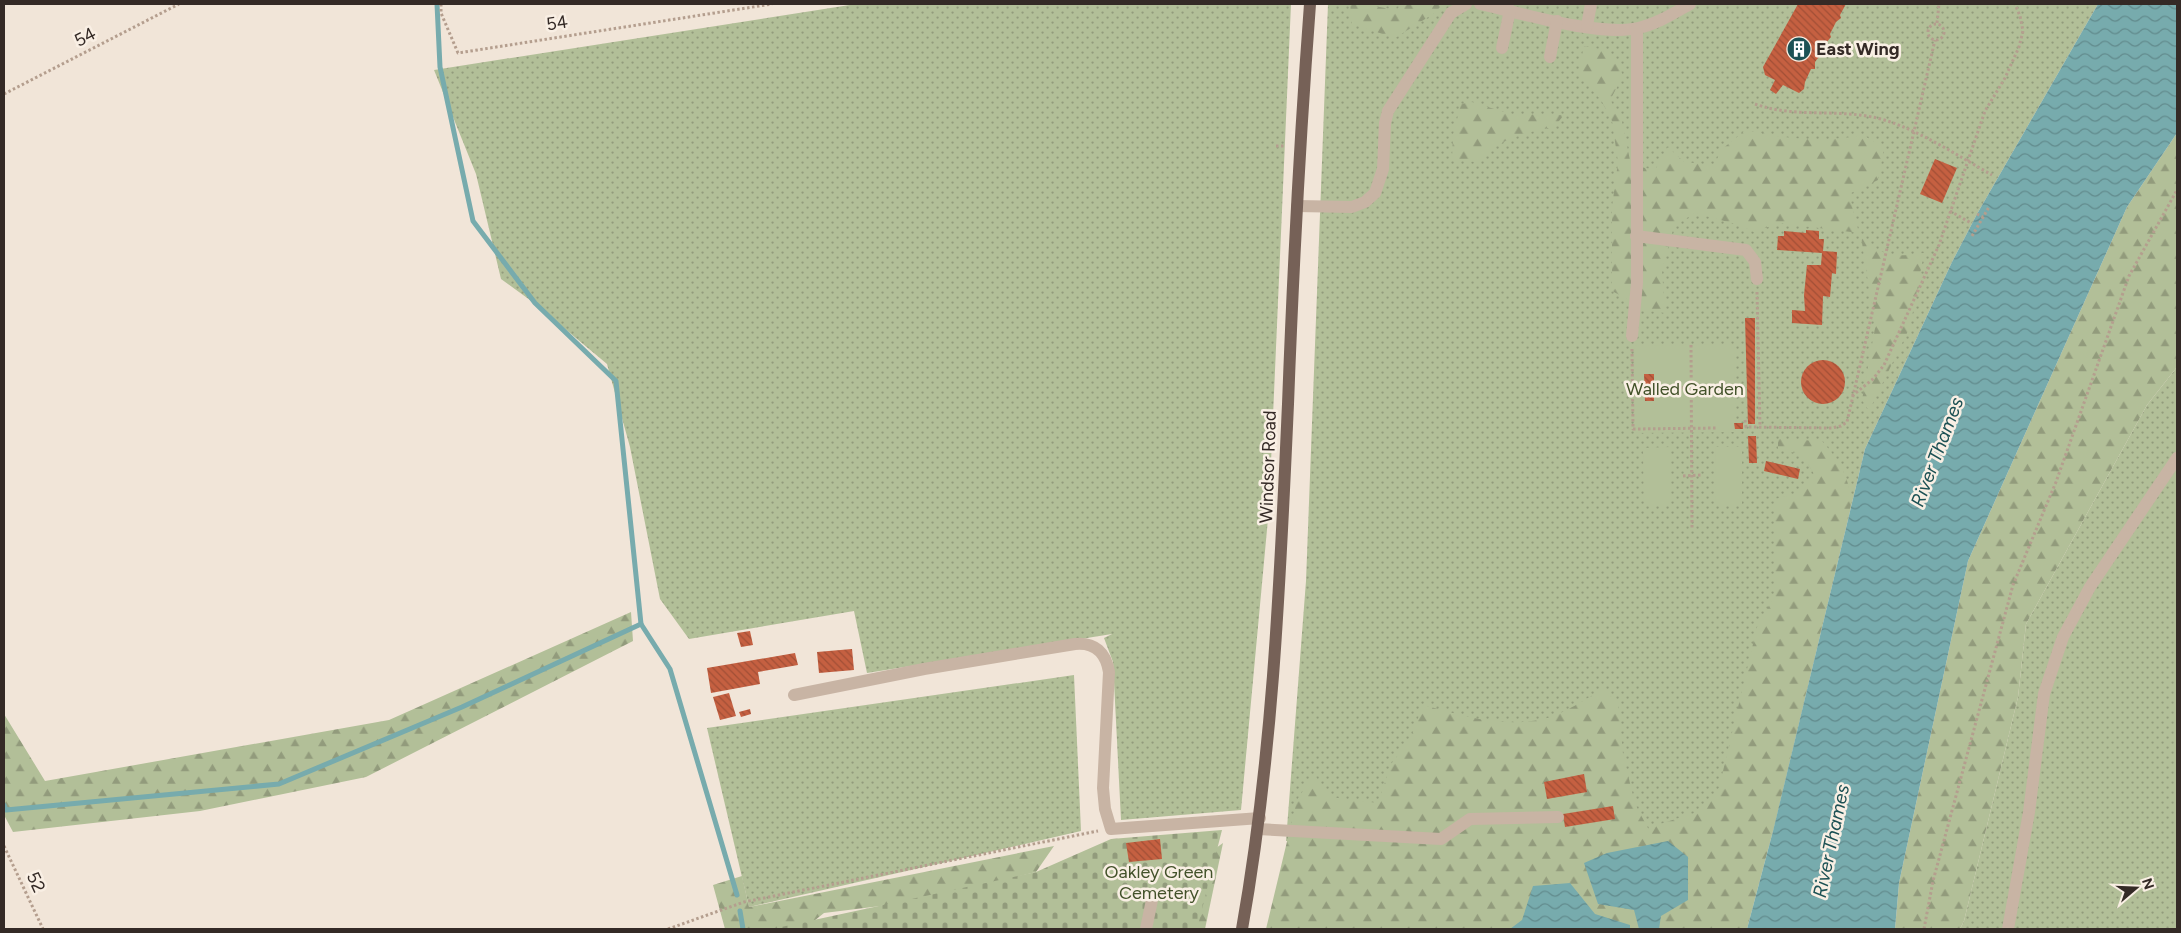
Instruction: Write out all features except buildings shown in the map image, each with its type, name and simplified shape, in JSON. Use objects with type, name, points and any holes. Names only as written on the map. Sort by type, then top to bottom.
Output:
[{"type":"main road","name":"Windsor Road","points":[[1242,929],[1259,823],[1278,630],[1297,206],[1310,4]]},
{"type":"lane","points":[[1297,206],[1352,207],[1365,202],[1375,192],[1383,169],[1385,123],[1390,105],[1452,14],[1465,4]]},
{"type":"lane","points":[[1480,4],[1510,10],[1529,9],[1557,21],[1619,30],[1636,29],[1665,18],[1690,4]]},
{"type":"lane","points":[[1587,26],[1591,4]]},
{"type":"lane","points":[[1502,48],[1510,10]]},
{"type":"lane","points":[[1550,57],[1557,21]]},
{"type":"lane","points":[[1632,336],[1637,283],[1636,29]]},
{"type":"lane","points":[[1636,236],[1746,250],[1755,262],[1757,279]]},
{"type":"lane","points":[[2008,929],[2029,812],[2044,694],[2063,637],[2090,587],[2177,458]]},
{"type":"lane","points":[[794,695],[959,662],[1075,644],[1093,646],[1103,654],[1109,672],[1103,788],[1105,809],[1111,829],[1259,823],[1441,839],[1470,819],[1558,817]]},
{"type":"lane","points":[[1146,929],[1152,900]]},
{"type":"path","name":"54","points":[[4,94],[179,4]]},
{"type":"path","name":"54","points":[[441,4],[441,13],[458,53],[772,4]]},
{"type":"path","points":[[1937,24],[1938,4]]},
{"type":"path","points":[[1852,396],[1873,379],[1884,365],[1906,313],[1922,284],[1985,111],[2010,70],[2022,40],[2022,21],[2015,4]]},
{"type":"path","points":[[1937,24],[1943,26],[1945,33],[1942,38],[1935,40],[1930,37],[1928,31],[1931,25],[1937,24]]},
{"type":"path","points":[[1745,420],[1746,427],[1841,426],[1848,418],[1935,40]]},
{"type":"path","points":[[1755,104],[1785,112],[1874,117],[1914,134],[1992,174]]},
{"type":"path","points":[[1276,146],[1284,146]]},
{"type":"path","points":[[1924,929],[1933,881],[2013,585],[2056,482],[2129,276],[2177,190]]},
{"type":"path","points":[[1972,236],[1989,207]]},
{"type":"path","points":[[1950,211],[1971,223]]},
{"type":"path","points":[[1977,214],[1983,217]]},
{"type":"path","points":[[1757,279],[1760,426]]},
{"type":"path","points":[[1632,336],[1633,429],[1716,428]]},
{"type":"path","points":[[1691,345],[1692,530]]},
{"type":"path","points":[[1657,388],[1735,387]]},
{"type":"path","points":[[1683,476],[1702,475]]},
{"type":"path","points":[[668,929],[744,902],[1111,829]]},
{"type":"path","name":"52","points":[[4,846],[43,929]]},
{"type":"green space","points":[[856,4],[1291,4],[1269,508],[1241,810],[1121,820],[1113,662],[1104,638],[1112,634],[867,673],[854,611],[689,639],[660,599],[630,447],[607,364],[534,303],[501,279],[476,174],[434,70]]},
{"type":"green space","points":[[1328,4],[2098,4],[1977,214],[1952,262],[1865,449],[1773,831],[1628,832],[1286,841],[1306,581]]},
{"type":"green space","points":[[1350,4],[1363,4],[1396,10],[1402,4],[1443,4],[1433,14],[1395,38],[1352,24]]},
{"type":"green space","points":[[1584,46],[1599,49],[1615,57],[1623,76],[1610,100],[1621,117],[1631,165],[1655,170],[1668,147],[1684,162],[1714,165],[1722,149],[1746,130],[1775,136],[1805,139],[1834,139],[1863,135],[1884,148],[1878,180],[1849,194],[1859,233],[1779,223],[1754,232],[1739,225],[1695,213],[1674,226],[1662,270],[1665,313],[1650,311],[1612,291],[1612,207],[1618,162],[1612,121],[1601,100],[1578,74]]},
{"type":"green space","points":[[1472,102],[1510,114],[1564,115],[1554,127],[1532,131],[1512,138],[1484,154],[1476,162],[1452,159],[1453,135],[1461,104]]},
{"type":"green space","points":[[2177,133],[2177,367],[2147,405],[2026,624],[2018,697],[1964,921],[1960,929],[1895,929],[1899,883],[1968,561],[2127,207]]},
{"type":"green space","points":[[1861,236],[1876,248],[1890,254],[1924,253],[1910,327],[1869,411],[1862,400],[1875,328]]},
{"type":"green space","name":"Walled Garden","points":[[1734,344],[1736,432],[1635,433],[1634,346]]},
{"type":"green space","points":[[2177,367],[2177,929],[1960,929],[1964,921],[2018,697],[2026,624],[2147,405]]},
{"type":"green space","points":[[1778,439],[1822,441],[1842,468],[1852,500],[1773,831],[1747,929],[1266,929],[1297,800],[1314,774],[1330,797],[1378,803],[1391,764],[1410,740],[1423,705],[1483,719],[1513,722],[1528,721],[1544,719],[1559,714],[1603,689],[1618,703],[1623,754],[1635,804],[1649,830],[1663,823],[1701,811],[1719,788],[1757,627],[1775,595],[1775,499],[1799,493],[1814,474],[1802,454],[1778,450]]},
{"type":"green space","points":[[1670,447],[1670,505],[1644,505],[1643,448]]},
{"type":"green space","points":[[1715,447],[1742,447],[1742,504],[1716,504]]},
{"type":"green space","points":[[631,612],[633,641],[366,777],[200,811],[13,832],[4,815],[4,714],[45,781],[389,720]]},
{"type":"green space","points":[[1074,675],[1081,831],[749,907],[707,728]]},
{"type":"green space","name":"Oakley Green Cemetery","points":[[1222,830],[1197,929],[772,929],[1036,872],[1111,839]]},
{"type":"green space","points":[[1223,843],[1205,929],[1165,929],[1191,866]]},
{"type":"green space","points":[[1054,846],[1036,872],[921,901],[824,913],[804,929],[725,929],[713,885],[742,876],[749,907]]},
{"type":"water","name":"River Thames","points":[[2098,4],[2177,4],[2177,133],[2127,207],[1968,561],[1899,883],[1895,929],[1747,929],[1773,831],[1865,449],[1952,262],[1977,214]]},
{"type":"water","points":[[1668,841],[1688,857],[1688,900],[1661,916],[1659,929],[1639,929],[1634,910],[1598,904],[1584,863],[1607,853]]},
{"type":"water","points":[[1570,883],[1595,914],[1630,925],[1630,929],[1510,929],[1522,920],[1533,886]]},
{"type":"waterway","points":[[437,4],[440,67],[473,221],[535,303],[616,381],[641,624]]},
{"type":"waterway","points":[[4,805],[6,810],[279,784],[462,707],[641,624],[670,669],[737,895]]},
{"type":"waterway","points":[[740,911],[743,929]]},
{"type":"place","name":"East Wing","points":[[1799,49]]}]
